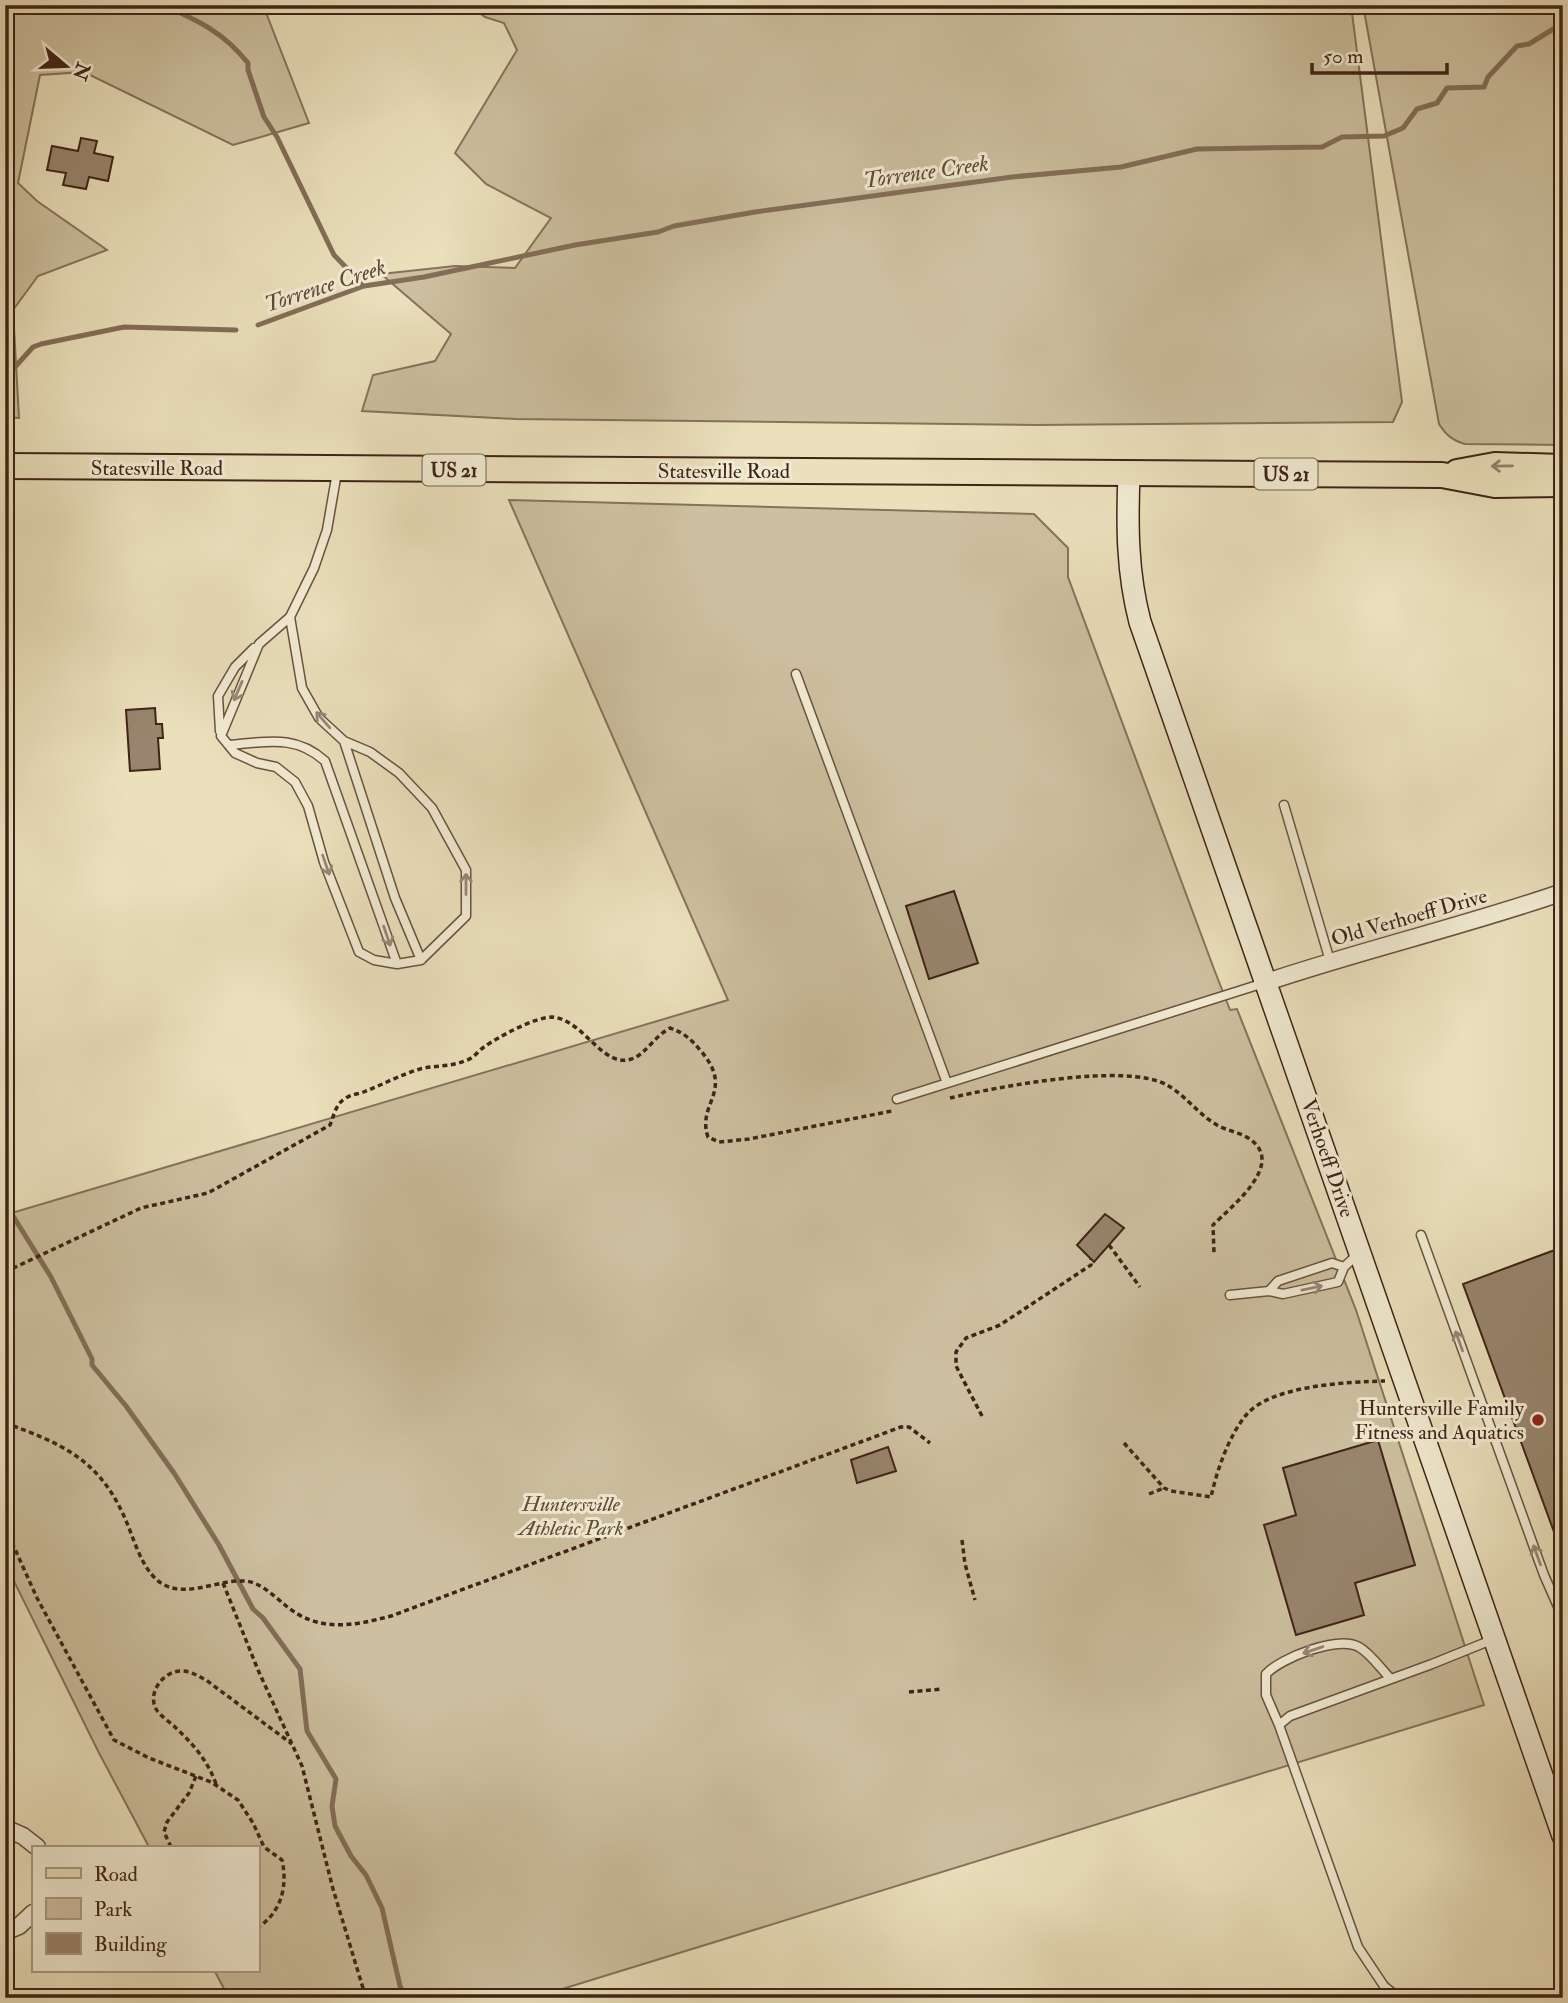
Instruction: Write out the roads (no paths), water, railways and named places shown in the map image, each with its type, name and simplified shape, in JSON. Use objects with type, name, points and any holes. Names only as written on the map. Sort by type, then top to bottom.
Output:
[{"type":"main road","name":"Statesville Road","points":[[1442,475],[1495,465],[1563,467]]},
{"type":"main road","name":"Statesville Road","points":[[5,466],[1442,475],[1495,485],[1563,484]]},
{"type":"street","name":"Verhoeff Drive","points":[[1129,474],[1128,551],[1140,622],[1563,1836]]},
{"type":"street","name":"Old Verhoeff Drive","points":[[1267,982],[1563,892]]},
{"type":"street","points":[[5,1828],[23,1836],[36,1846]]},
{"type":"street","points":[[5,1931],[19,1926],[32,1914]]},
{"type":"lane","points":[[290,617],[302,688],[319,718],[344,741],[370,752],[399,773],[432,808],[466,870],[466,916],[421,960],[397,964],[374,960],[359,952],[324,862],[308,806],[295,782],[276,767],[257,763],[235,753],[220,736],[218,696],[235,667],[290,617],[314,568],[327,530],[338,469]]},
{"type":"lane","points":[[220,736],[258,644]]},
{"type":"lane","points":[[796,674],[947,1083]]},
{"type":"lane","points":[[229,745],[280,740],[316,752],[325,761],[397,964]]},
{"type":"lane","points":[[344,741],[395,898],[421,960]]},
{"type":"lane","points":[[1284,805],[1329,961]]},
{"type":"lane","points":[[897,1098],[1267,982]]},
{"type":"lane","points":[[1421,1235],[1544,1575],[1563,1618]]},
{"type":"lane","points":[[1230,1295],[1269,1292],[1283,1294],[1338,1282],[1344,1267],[1360,1252]]},
{"type":"lane","points":[[1269,1292],[1278,1281],[1332,1263],[1344,1267]]},
{"type":"lane","points":[[1279,1725],[1290,1716],[1493,1639]]},
{"type":"lane","points":[[1391,1679],[1359,1647],[1340,1642],[1275,1665],[1266,1674],[1266,1695],[1358,1947],[1384,1986],[1399,1998]]},
{"type":"waterway","points":[[163,5],[210,28],[248,63],[264,117],[277,137],[334,255],[364,286]]},
{"type":"waterway","name":"Torrence Creek","points":[[258,325],[364,286],[424,277],[575,245],[658,232],[674,226],[755,212],[1012,177],[1121,167],[1197,149],[1322,147],[1342,137],[1384,136],[1403,128],[1417,109],[1437,103],[1447,88],[1484,87],[1488,77],[1517,46],[1529,44],[1563,23]]},
{"type":"waterway","name":"Torrence Creek","points":[[5,378],[33,347],[41,344],[124,327],[236,330]]},
{"type":"waterway","points":[[5,1203],[51,1277],[92,1359],[92,1365],[126,1406],[174,1473],[219,1545],[253,1609],[263,1618],[300,1669],[307,1731],[336,1779],[332,1806],[335,1826],[351,1856],[366,1875],[382,1908],[400,1986],[406,1998]]},
{"type":"place","name":"Huntersville Family Fitness and Aquatics","points":[[1538,1420]]},
{"type":"park label","name":"Huntersville Athletic Park","points":[[571,1516]]}]
